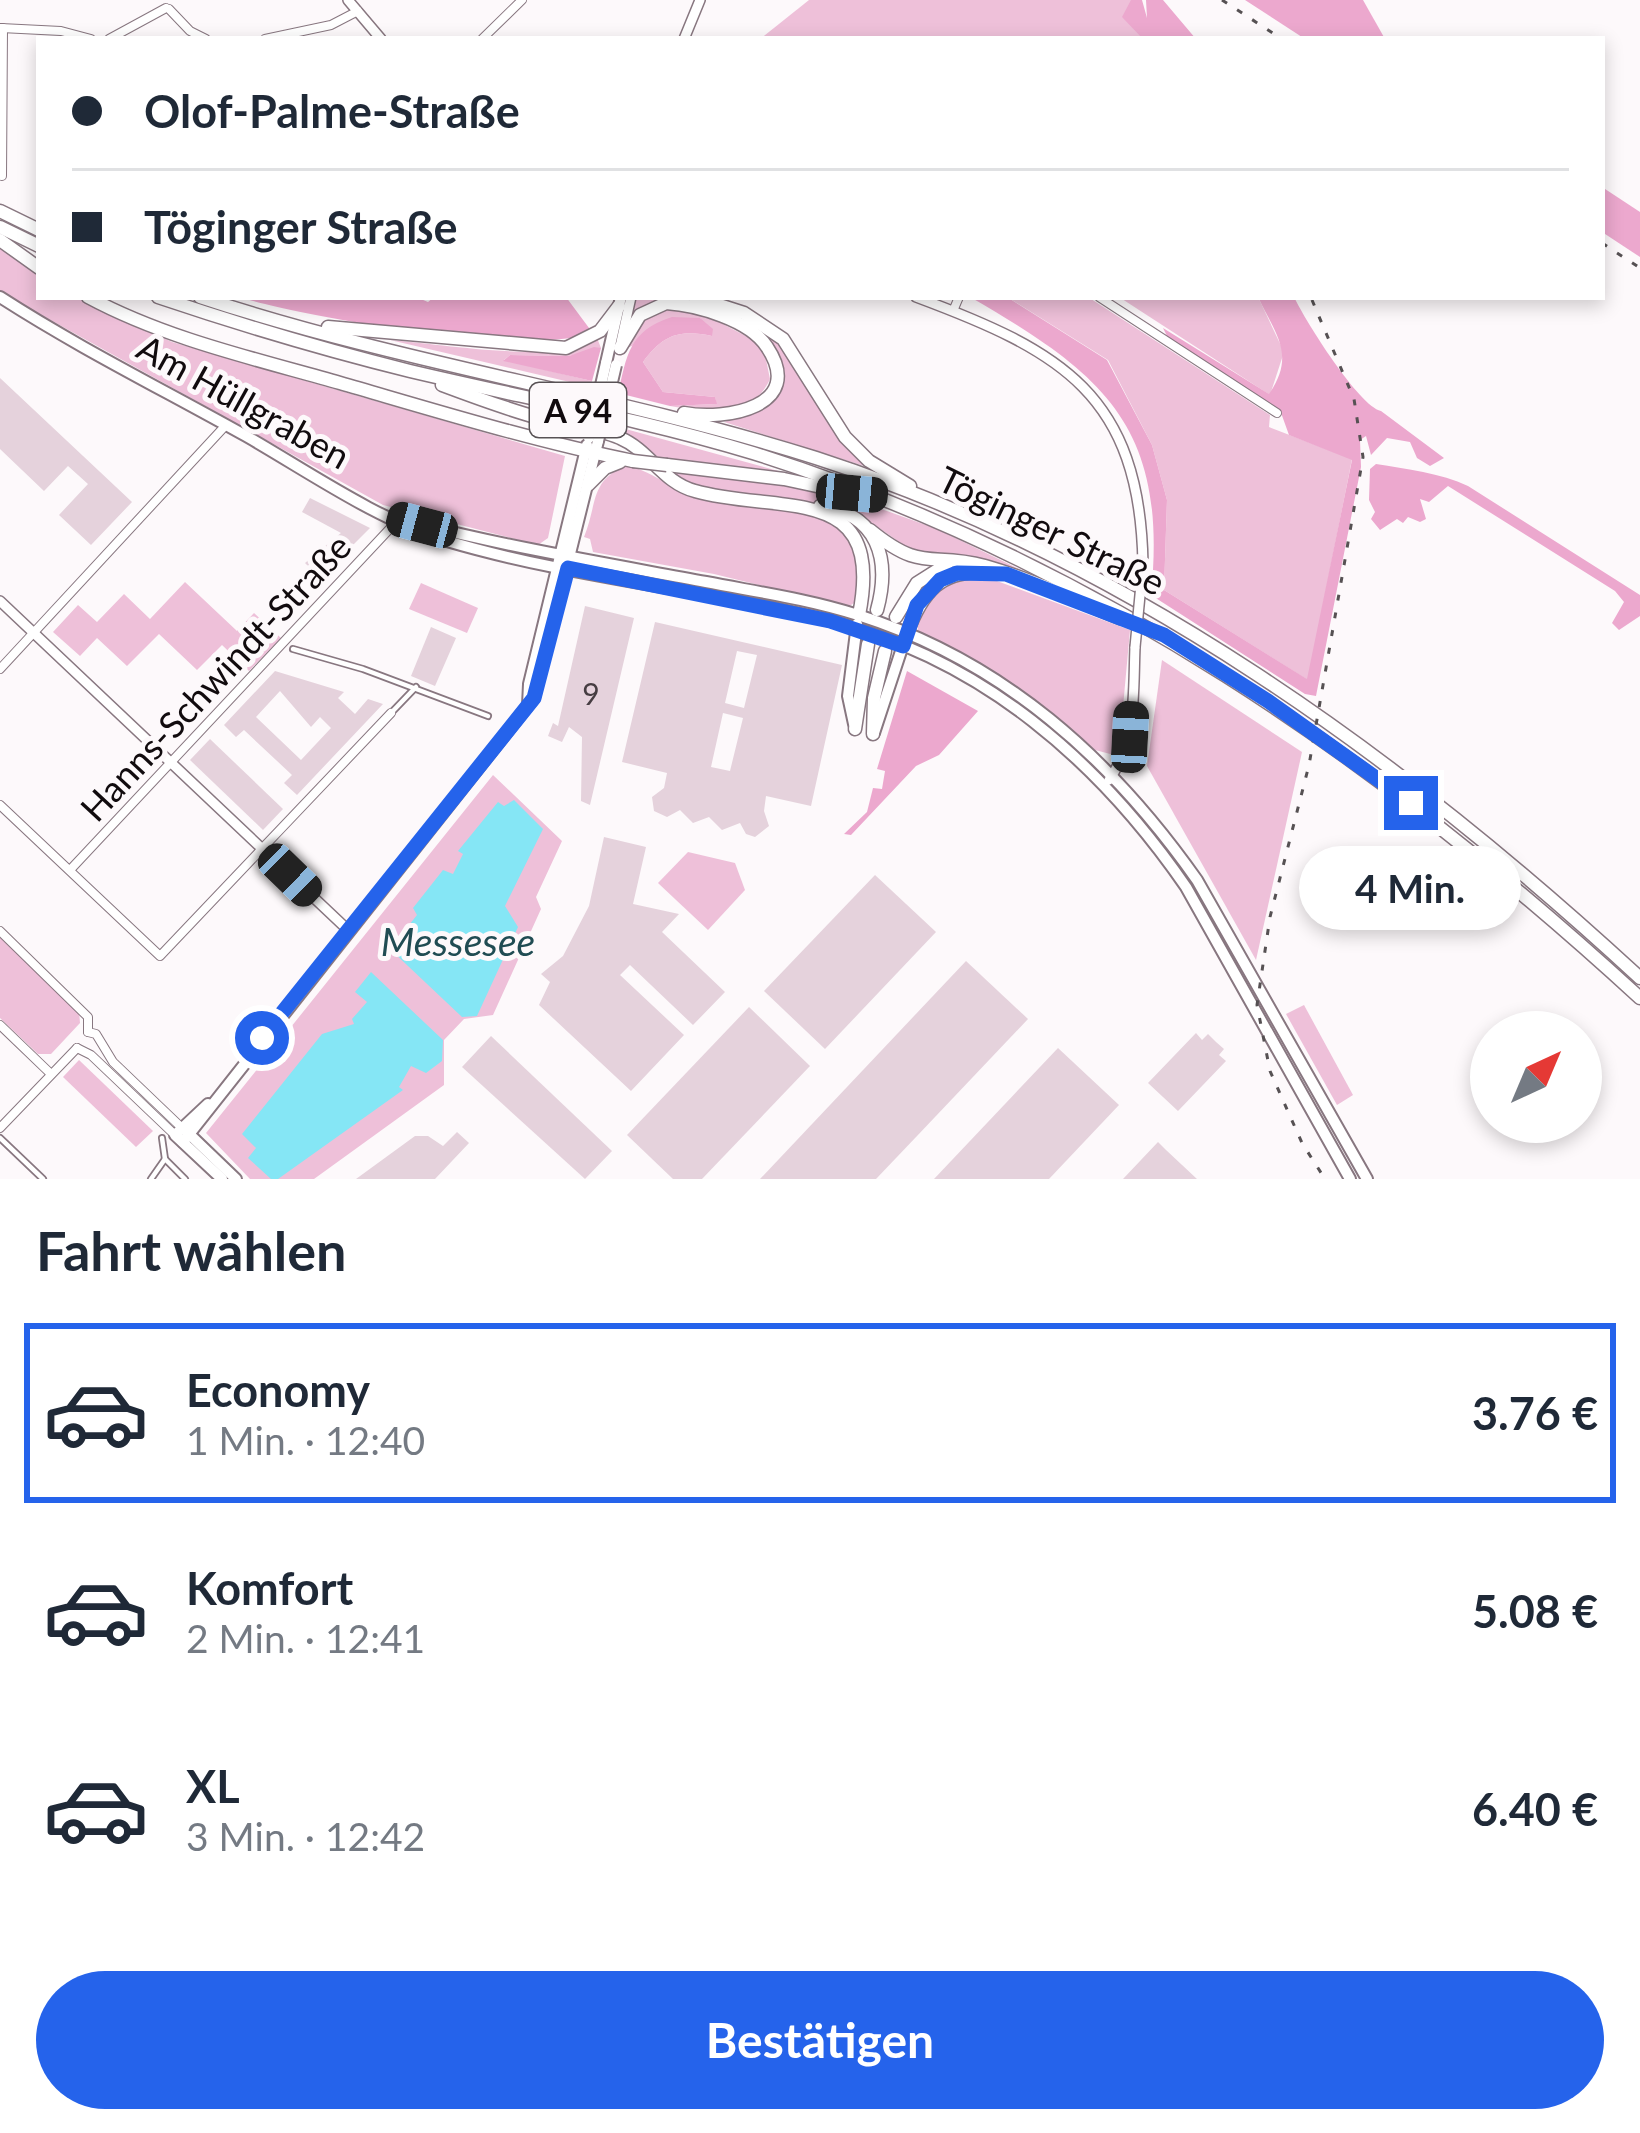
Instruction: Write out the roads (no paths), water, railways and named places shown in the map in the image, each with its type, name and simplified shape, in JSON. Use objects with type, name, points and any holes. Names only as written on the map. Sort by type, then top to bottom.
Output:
[{"type":"highway","points":[[0,211],[36,229]]},
{"type":"highway","points":[[0,227],[36,245]]},
{"type":"highway","points":[[0,240],[36,266]]},
{"type":"highway","points":[[94,300],[152,327],[232,352],[592,446],[633,461]]},
{"type":"highway","name":"Töginger Straße","points":[[168,300],[408,370],[748,452],[877,496],[1022,559],[1164,635],[1383,782],[1521,893],[1640,998]]},
{"type":"highway","name":"Töginger Straße","points":[[209,300],[651,412],[821,460],[941,506],[1126,597],[1276,689],[1431,801],[1640,978]]},
{"type":"highway","points":[[704,300],[744,314],[783,339],[845,437],[869,461],[941,506]]},
{"type":"highway","points":[[239,310],[254,308],[373,334],[566,348],[600,331],[620,302]]},
{"type":"highway","points":[[620,347],[644,312],[673,303],[746,327],[770,351],[773,384],[765,399],[747,412],[724,417],[651,412]]},
{"type":"highway","points":[[408,370],[504,407],[614,435],[664,475],[695,491],[841,510],[901,553],[948,564],[971,563],[1164,635]]},
{"type":"highway","points":[[588,485],[613,463],[633,461],[877,496]]},
{"type":"highway","points":[[795,504],[834,519],[860,549],[866,574],[857,622]]},
{"type":"highway","points":[[870,530],[884,561],[878,610]]},
{"type":"highway","points":[[896,617],[917,583],[948,564]]},
{"type":"highway","points":[[905,640],[917,605],[940,580],[957,573],[1006,574]]},
{"type":"highway","points":[[855,729],[868,644]]},
{"type":"highway","points":[[873,734],[874,698],[885,651]]},
{"type":"main road","name":"Am Hüllgraben","points":[[0,298],[445,541],[564,561]]},
{"type":"main road","points":[[178,1135],[211,1102],[528,704],[611,364],[620,302]]},
{"type":"main road","points":[[611,364],[620,347]]},
{"type":"main road","points":[[564,561],[588,485],[592,446]]},
{"type":"main road","points":[[564,561],[758,592],[857,622],[978,668],[1031,703],[1110,779],[1197,880],[1367,1179]]},
{"type":"main road","points":[[564,561],[755,606],[857,622]]},
{"type":"main road","points":[[755,606],[758,592]]},
{"type":"main road","points":[[830,621],[853,653]]},
{"type":"main road","points":[[855,729],[848,696],[857,622]]},
{"type":"main road","points":[[873,734],[905,640]]},
{"type":"main road","points":[[1110,779],[1186,887],[1350,1179]]},
{"type":"main road","points":[[178,1135],[222,1179]]},
{"type":"main road","points":[[178,1135],[236,1179]]},
{"type":"street","points":[[349,0],[379,36]]},
{"type":"street","points":[[485,36],[522,0]]},
{"type":"street","points":[[688,36],[700,0]]},
{"type":"street","points":[[114,36],[170,5],[199,36]]},
{"type":"street","points":[[279,36],[331,25],[358,11]]},
{"type":"street","points":[[2,176],[2,28],[80,36]]},
{"type":"street","points":[[620,347],[631,300]]},
{"type":"street","points":[[924,300],[1038,349],[1098,404],[1120,442],[1136,484],[1143,564],[1130,737],[1110,779]]},
{"type":"street","points":[[953,311],[958,300]]},
{"type":"street","points":[[1104,300],[1276,413]]},
{"type":"street","points":[[0,669],[226,425]]},
{"type":"street","name":"Hanns-Schwindt-Straße","points":[[70,870],[398,519]]},
{"type":"street","points":[[0,601],[348,930]]},
{"type":"street","points":[[293,649],[416,687],[488,716]]},
{"type":"street","points":[[0,805],[160,956],[416,687]]},
{"type":"street","points":[[0,931],[88,1017],[88,1032]]},
{"type":"street","points":[[0,1025],[51,1074]]},
{"type":"street","points":[[0,1127],[77,1048],[79,1036],[88,1032],[98,1036],[100,1046],[178,1135]]},
{"type":"street","points":[[91,1055],[100,1046]]},
{"type":"street","points":[[77,1048],[91,1055],[178,1135]]},
{"type":"street","points":[[151,1179],[178,1135]]},
{"type":"street","points":[[0,1138],[43,1179]]},
{"type":"street","points":[[165,1160],[185,1179]]},
{"type":"water","name":"Messesee","points":[[514,800],[543,829],[505,906],[518,927],[477,1016],[462,1017],[390,949],[417,915],[413,908],[443,870],[453,874],[463,854],[458,851],[498,802],[504,806]]},
{"type":"water","name":"Messesee","points":[[371,972],[443,1040],[442,1061],[426,1073],[411,1066],[399,1087],[403,1090],[278,1179],[271,1179],[248,1158],[256,1148],[242,1134],[322,1034],[354,1024],[352,1019],[367,1002],[355,992]]},
{"type":"railway","points":[[1222,0],[1277,36]]},
{"type":"railway","points":[[1605,245],[1640,268]]},
{"type":"railway","points":[[1312,300],[1354,399],[1363,457],[1309,765],[1270,917],[1257,1005],[1270,1071],[1302,1143],[1325,1179]]}]
